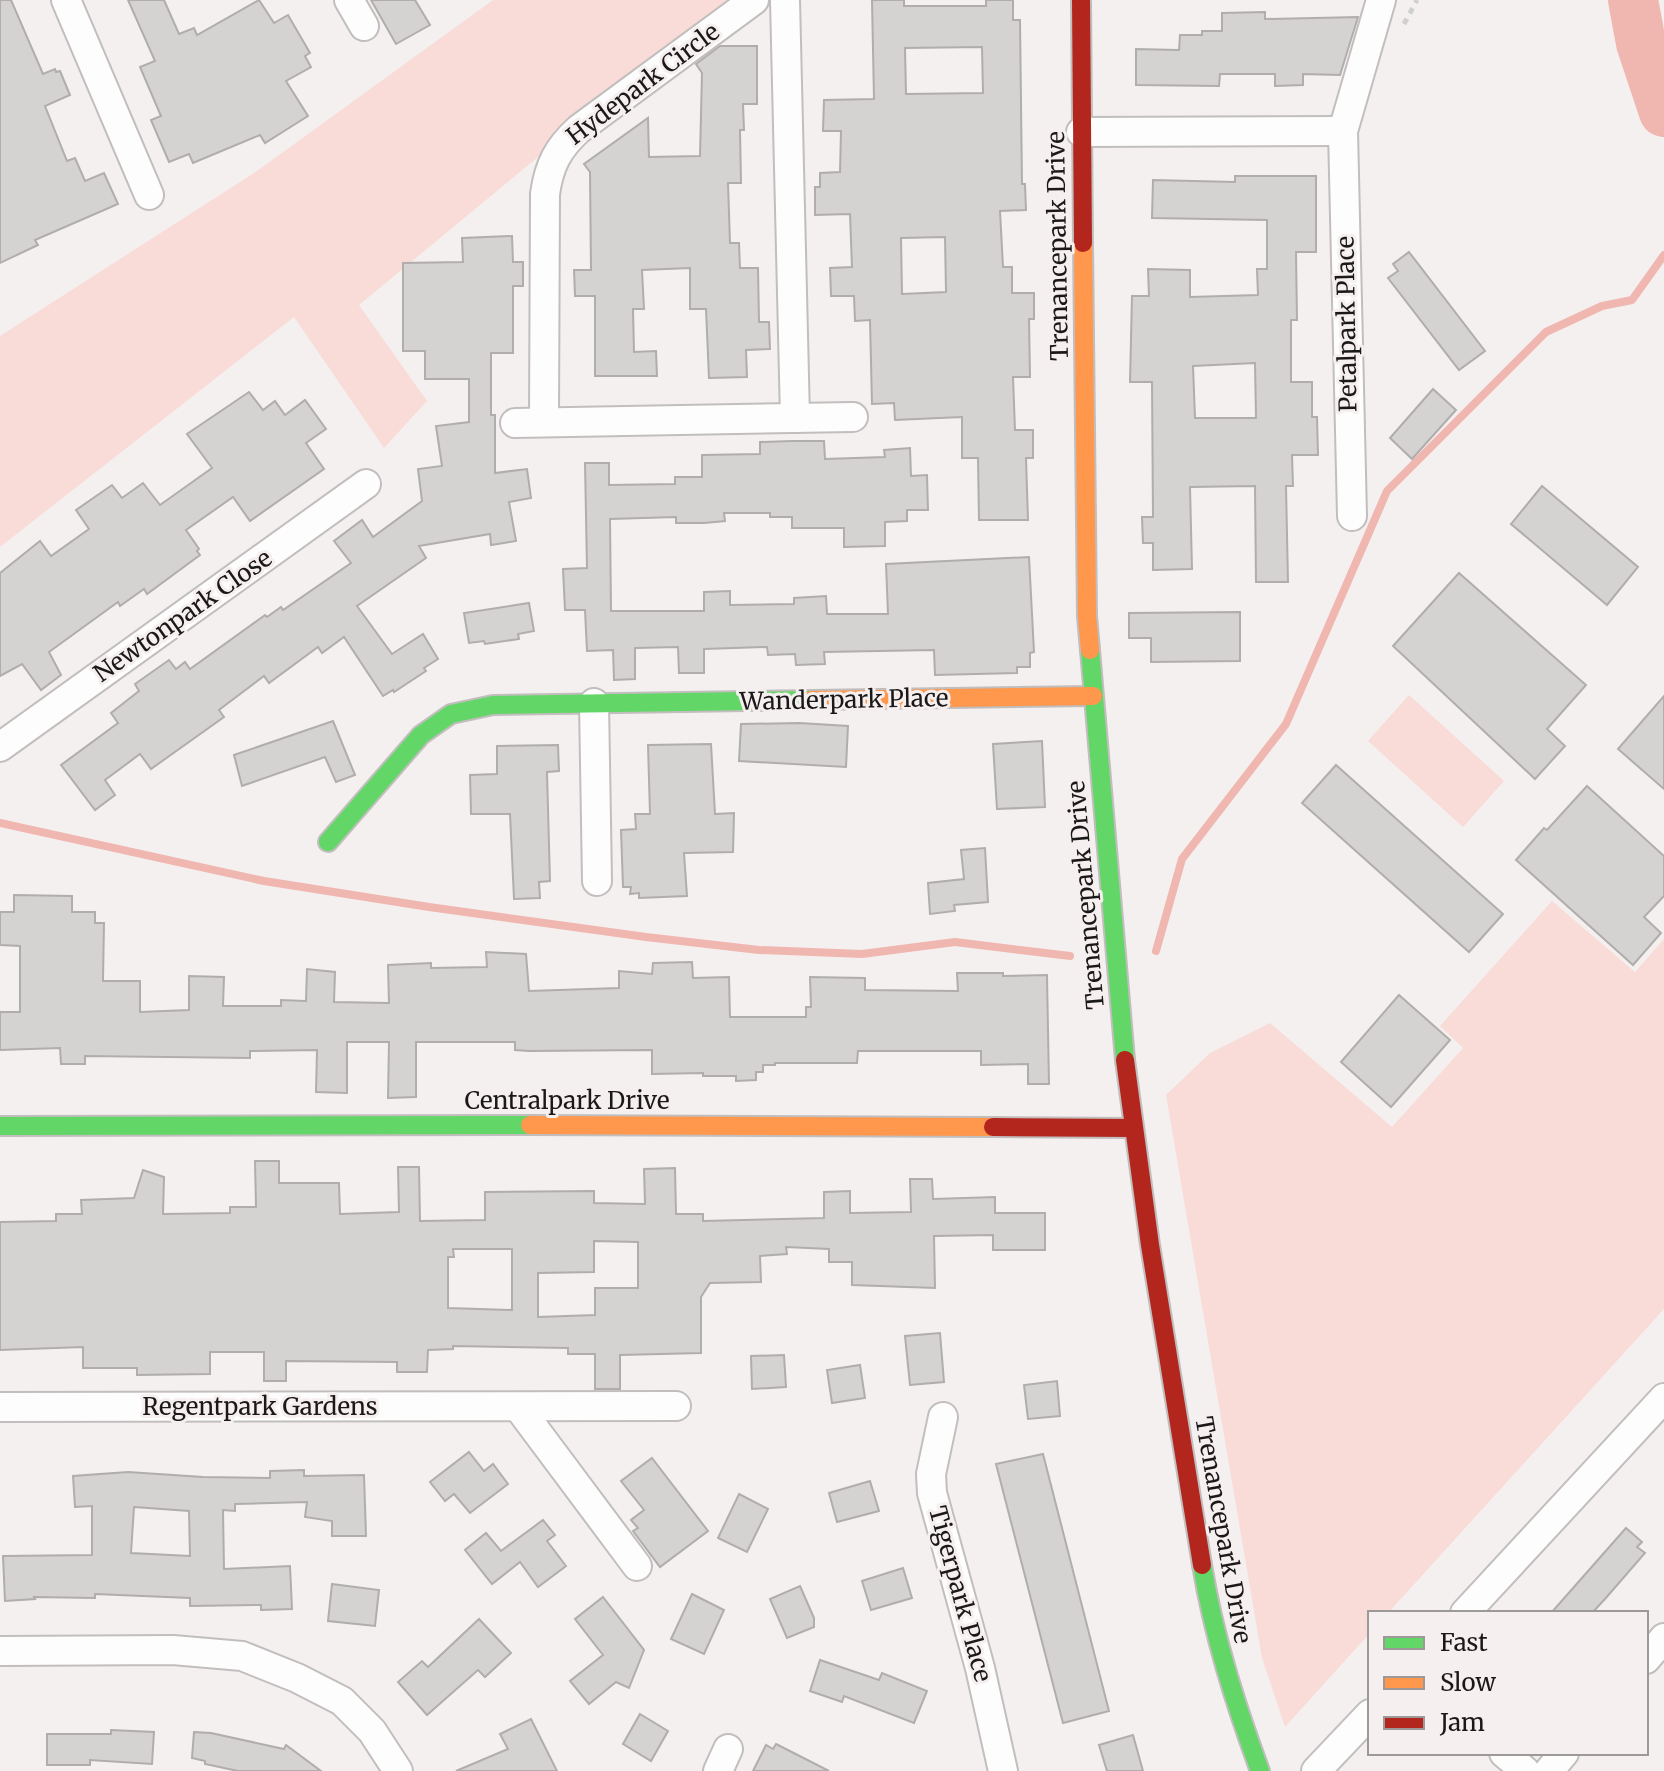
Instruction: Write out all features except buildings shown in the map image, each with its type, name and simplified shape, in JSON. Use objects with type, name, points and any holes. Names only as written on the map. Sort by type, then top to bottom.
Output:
[{"type":"street","points":[[66,0],[149,195]]},
{"type":"street","points":[[349,0],[364,26]]},
{"type":"street","name":"Hydepark Circle","points":[[544,420],[545,194],[548,171],[555,155],[579,129],[754,0]]},
{"type":"street","points":[[785,0],[795,418]]},
{"type":"street","name":"Trenancepark Drive","points":[[1081,0],[1087,616],[1125,1065],[1189,1495],[1210,1614],[1231,1693],[1260,1771]]},
{"type":"street","name":"Petalpark Place","points":[[1352,516],[1343,131],[1381,0]]},
{"type":"street","points":[[1081,132],[1343,131]]},
{"type":"street","points":[[515,423],[544,420],[853,417]]},
{"type":"street","name":"Newtonpark Close","points":[[0,747],[366,484]]},
{"type":"street","name":"Wanderpark Place","points":[[328,842],[421,735],[451,714],[493,705],[1093,696]]},
{"type":"street","points":[[594,703],[597,881]]},
{"type":"street","name":"Centralpark Drive","points":[[0,1126],[398,1124],[1133,1128]]},
{"type":"street","points":[[1467,1611],[1664,1398]]},
{"type":"street","name":"Regentpark Gardens","points":[[0,1407],[676,1406]]},
{"type":"street","points":[[519,1408],[637,1566]]},
{"type":"street","name":"Tigerpark Place","points":[[943,1417],[931,1474],[932,1493],[980,1668],[1003,1771]]},
{"type":"street","points":[[1648,1657],[1664,1638]]},
{"type":"street","points":[[0,1651],[173,1650],[242,1656],[297,1678],[342,1701],[372,1731],[398,1771]]},
{"type":"street","points":[[1316,1771],[1368,1716]]},
{"type":"street","points":[[1506,1755],[1525,1771]]},
{"type":"street","points":[[1549,1771],[1562,1755]]},
{"type":"shaded area","points":[[493,0],[728,0],[359,305],[427,401],[384,448],[294,317],[0,547],[0,336],[257,171]]},
{"type":"shaded area","points":[[1409,695],[1504,781],[1463,827],[1368,741]]},
{"type":"shaded area","points":[[1552,901],[1635,972],[1664,939],[1664,1309],[1390,1611],[1368,1611],[1368,1635],[1285,1727],[1262,1658],[1166,1095],[1210,1053],[1270,1023],[1392,1127],[1463,1048],[1440,1026]]},
{"type":"waterway","points":[[1633,0],[1641,43],[1664,112]]},
{"type":"waterway","points":[[1156,951],[1182,859],[1286,724],[1387,491],[1546,332],[1602,306],[1632,300],[1664,255]]},
{"type":"waterway","points":[[0,823],[264,881],[646,937],[759,950],[862,954],[955,942],[1070,956]]},
{"type":"traffic: fast","points":[[1090,650],[1125,1060]]},
{"type":"traffic: fast","points":[[328,842],[421,735],[451,714],[493,705],[811,700]]},
{"type":"traffic: fast","points":[[0,1126],[530,1125]]},
{"type":"traffic: fast","points":[[1202,1565],[1226,1670],[1260,1771]]},
{"type":"traffic: slow","points":[[1083,243],[1087,616],[1090,650]]},
{"type":"traffic: slow","points":[[811,700],[1093,696]]},
{"type":"traffic: slow","points":[[530,1125],[993,1127]]},
{"type":"traffic: jam","points":[[1081,0],[1083,243]]},
{"type":"traffic: jam","points":[[1125,1060],[1150,1245],[1202,1565]]},
{"type":"traffic: jam","points":[[993,1127],[1133,1128]]}]
